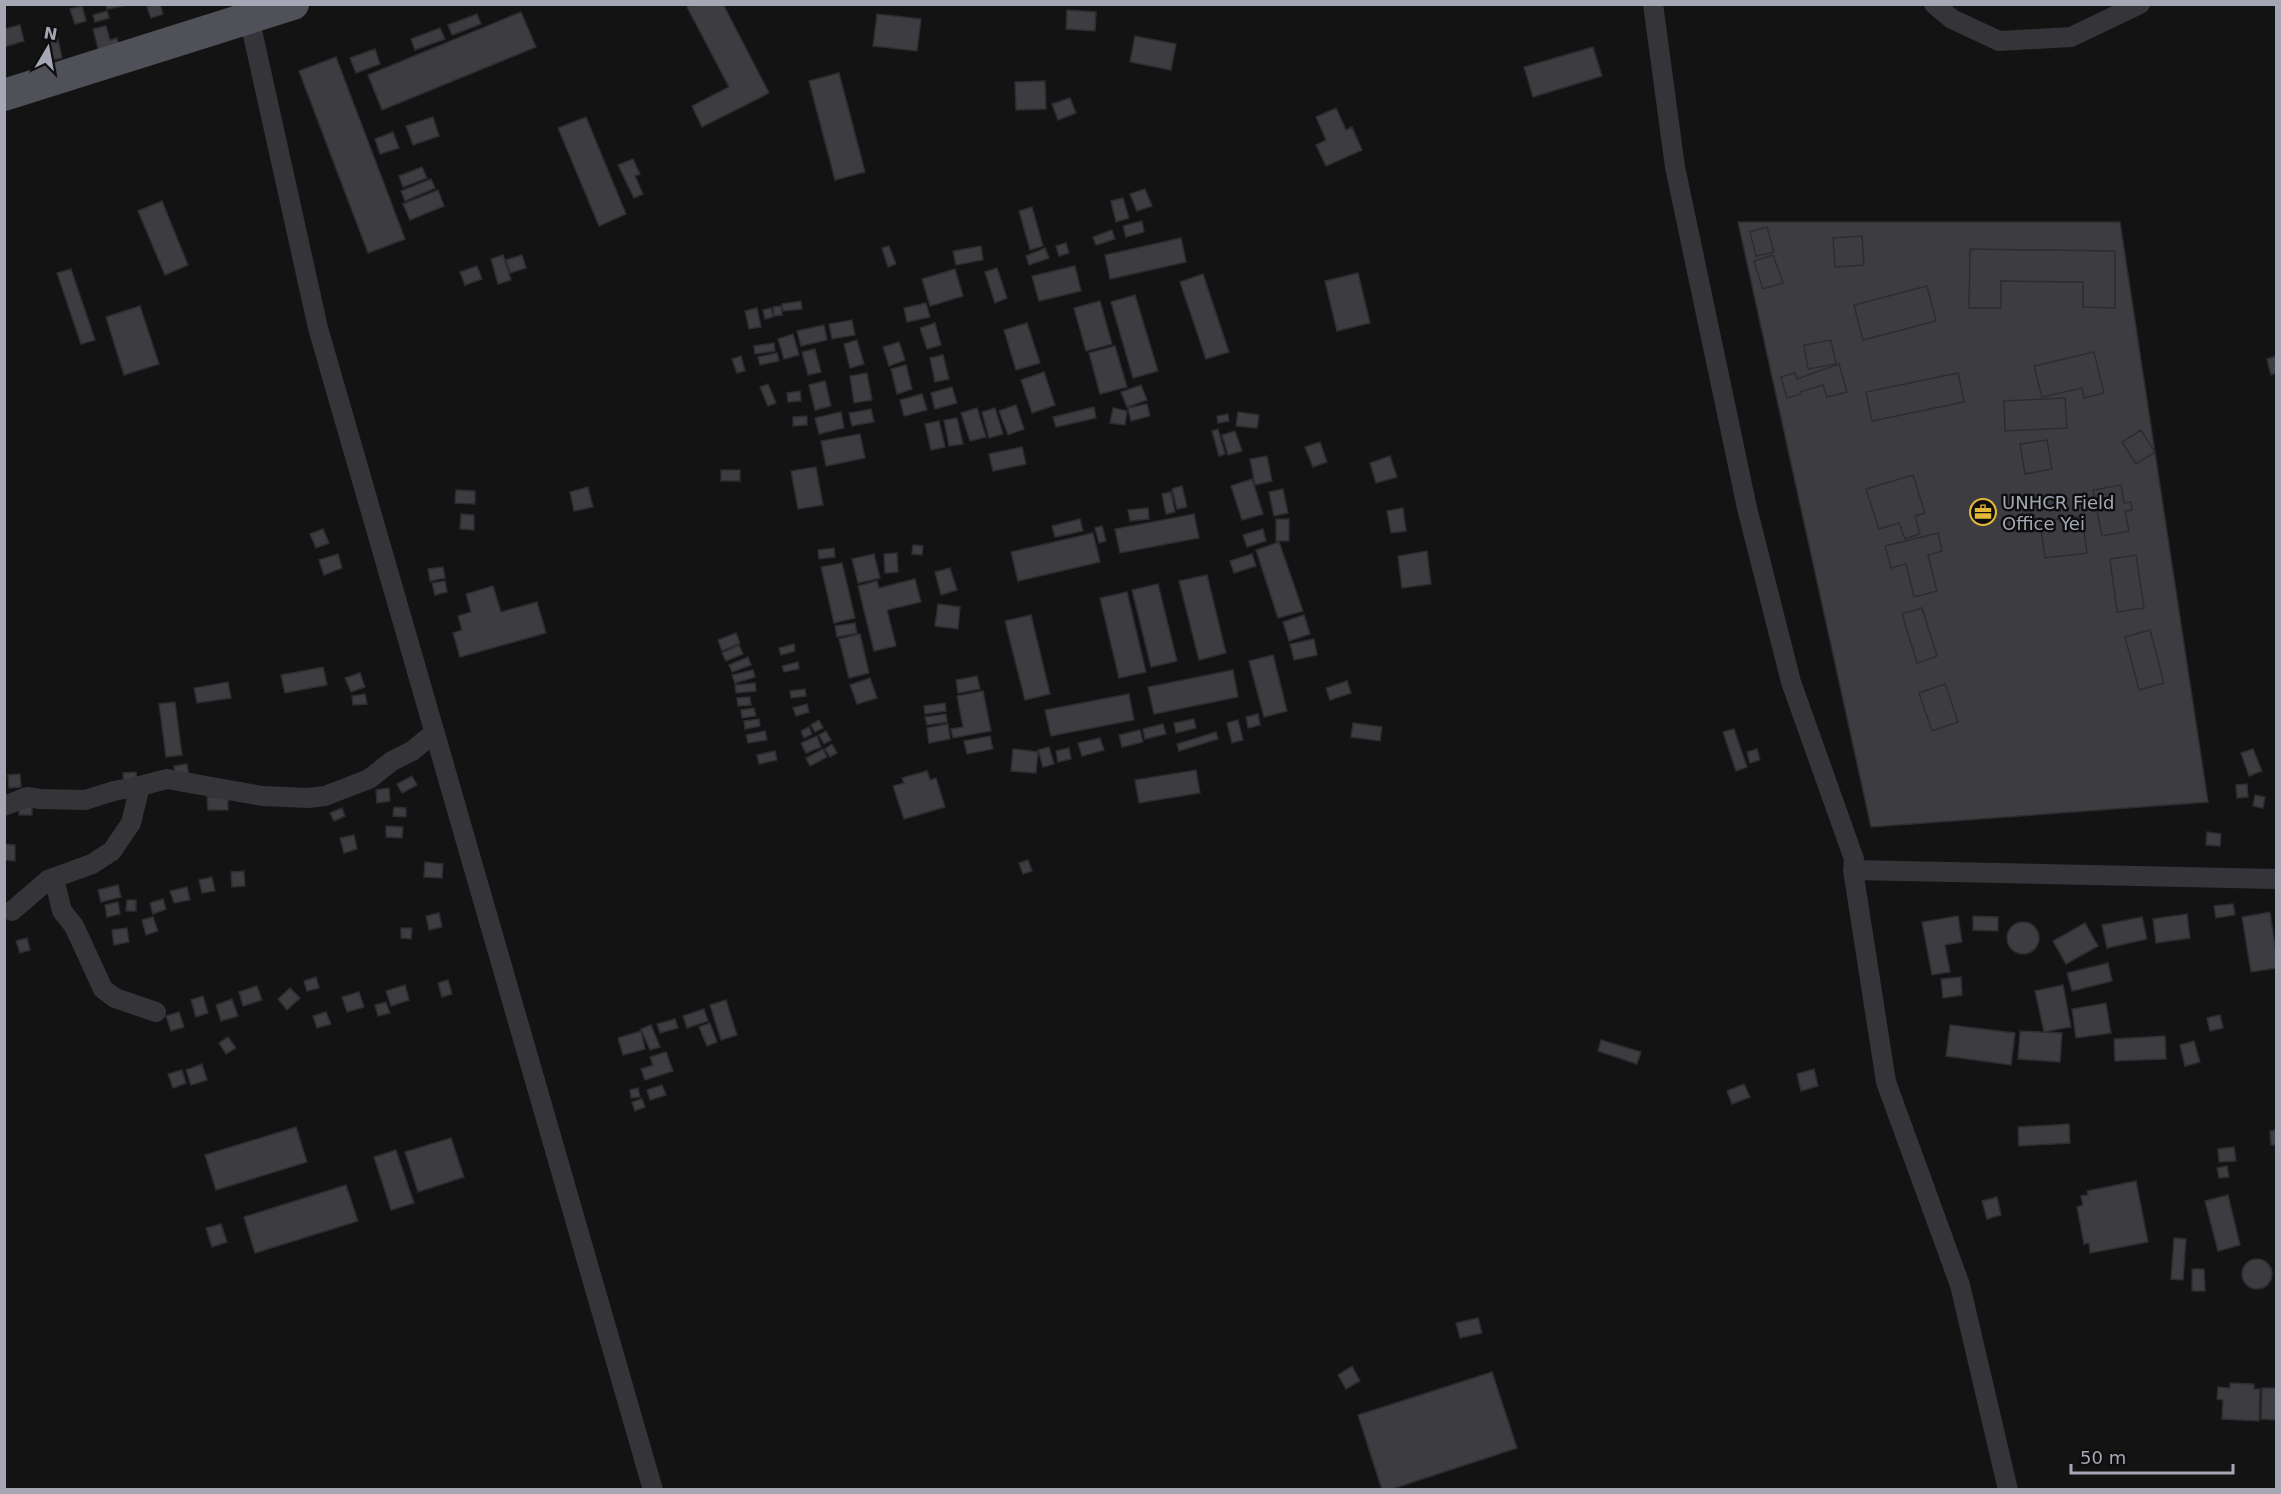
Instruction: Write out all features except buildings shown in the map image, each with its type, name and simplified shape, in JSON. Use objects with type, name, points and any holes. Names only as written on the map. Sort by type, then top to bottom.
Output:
[{"type":"main road","points":[[4,95],[248,12],[293,4]]},
{"type":"street","points":[[1653,4],[1676,167],[1747,508],[1791,682],[1854,859],[1853,870],[1886,1082],[1960,1285],[2008,1490]]},
{"type":"street","points":[[1934,4],[1952,19],[1999,41],[2071,37],[2140,4]]},
{"type":"street","points":[[248,12],[318,328],[653,1490]]},
{"type":"street","points":[[4,806],[27,797],[40,800],[85,800],[167,779],[262,796],[308,798],[325,796],[369,779],[392,761],[412,751],[434,733]]},
{"type":"street","points":[[12,911],[48,880],[92,864],[112,851],[131,823],[140,786]]},
{"type":"street","points":[[1853,870],[2277,879]]},
{"type":"street","points":[[54,878],[62,911],[74,926],[103,989],[115,998],[156,1012]]},
{"type":"place","name":"UNHCR Field Office Yei","points":[[1983,512]]}]
